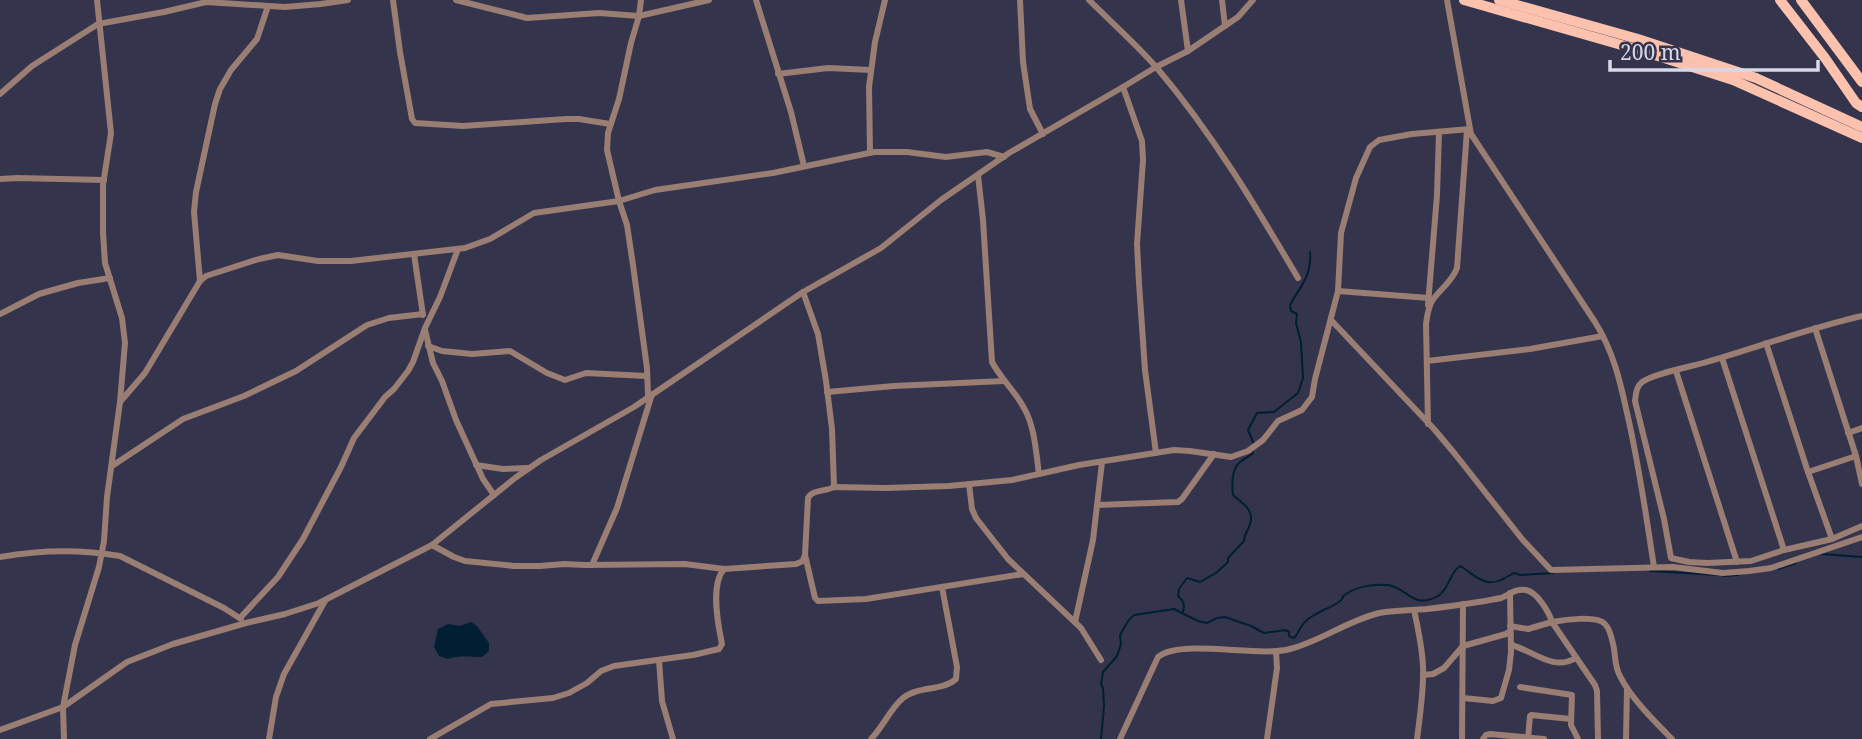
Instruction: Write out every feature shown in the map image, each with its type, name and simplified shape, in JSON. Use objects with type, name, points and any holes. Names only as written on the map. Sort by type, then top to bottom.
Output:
[{"type":"main road","points":[[1464,0],[1734,80],[1862,138]]},
{"type":"main road","points":[[1499,0],[1638,38],[1756,78],[1862,127]]},
{"type":"main road","points":[[1780,0],[1856,103],[1862,107]]},
{"type":"main road","points":[[1801,0],[1862,82]]},
{"type":"street","points":[[64,739],[63,707],[75,645],[101,553],[125,343],[122,318],[106,263],[103,233],[104,180],[111,133],[97,0]]},
{"type":"street","points":[[0,94],[32,66],[98,24],[164,12],[199,2],[285,7],[348,0]]},
{"type":"street","points":[[393,0],[400,52],[412,119],[415,123],[463,126],[566,119],[610,124]]},
{"type":"street","points":[[456,0],[527,18],[599,13],[639,16],[709,0]]},
{"type":"street","points":[[592,565],[617,508],[651,395],[626,225],[607,150],[610,124],[619,99],[641,0]]},
{"type":"street","points":[[756,0],[804,166]]},
{"type":"street","points":[[870,153],[871,70],[885,0]]},
{"type":"street","points":[[1020,0],[1023,62],[1030,109],[1044,134]]},
{"type":"street","points":[[1089,0],[1156,67],[1201,124],[1298,278]]},
{"type":"street","points":[[1181,0],[1188,51]]},
{"type":"street","points":[[1222,0],[1226,26]]},
{"type":"street","points":[[0,730],[63,707],[128,662],[243,621],[285,614],[326,599],[432,545],[529,468],[634,407],[803,292],[881,248],[941,200],[1004,157],[1156,67],[1188,51],[1238,17],[1253,0]]},
{"type":"street","points":[[1428,310],[1454,278],[1457,268],[1469,130],[1447,0]]},
{"type":"street","points":[[200,281],[194,212],[215,104],[231,70],[257,40],[268,6]]},
{"type":"street","points":[[778,74],[828,68],[871,70]]},
{"type":"street","points":[[1124,87],[1142,141],[1137,244],[1146,382],[1156,453]]},
{"type":"street","points":[[1023,574],[866,599],[818,601],[805,555],[807,498],[814,492],[827,491],[834,487],[885,488],[1012,480],[1174,450],[1231,457],[1248,452],[1263,440],[1279,421],[1303,410],[1312,397],[1338,291],[1340,233],[1356,178],[1370,147],[1379,140],[1412,134],[1469,130]]},
{"type":"street","points":[[1469,130],[1603,335],[1615,363],[1637,453],[1654,567]]},
{"type":"street","points":[[1428,424],[1426,324],[1437,195],[1439,132]]},
{"type":"street","points":[[120,402],[145,373],[200,281],[223,270],[278,256],[318,261],[351,261],[458,249],[478,245],[515,222],[547,209],[619,201],[655,190],[773,173],[870,153],[907,152],[946,157],[987,152],[1004,157]]},
{"type":"street","points":[[978,175],[991,356],[999,375],[1026,411],[1039,474]]},
{"type":"street","points":[[0,179],[104,180]]},
{"type":"street","points":[[243,621],[278,577],[303,539],[354,438],[408,371],[458,249]]},
{"type":"street","points":[[415,254],[425,328],[433,363],[476,465],[494,495]]},
{"type":"street","points":[[0,314],[39,294],[78,283],[110,278]]},
{"type":"street","points":[[1338,291],[1429,298]]},
{"type":"street","points":[[803,292],[818,334],[832,429],[834,487]]},
{"type":"street","points":[[113,466],[183,419],[244,396],[296,371],[367,326],[389,318],[423,314]]},
{"type":"street","points":[[1862,316],[1650,378],[1639,384],[1635,401],[1671,558],[1689,562],[1751,561],[1832,539],[1862,526]]},
{"type":"street","points":[[1331,320],[1455,454],[1522,539],[1551,570],[1673,567],[1723,573],[1749,571],[1771,568],[1862,537]]},
{"type":"street","points":[[1815,328],[1856,456],[1862,484]]},
{"type":"street","points":[[1427,361],[1530,349],[1603,335]]},
{"type":"street","points":[[1766,343],[1832,539]]},
{"type":"street","points":[[428,346],[442,351],[472,354],[510,351],[547,373],[565,380],[586,373],[647,376]]},
{"type":"street","points":[[1721,358],[1784,550]]},
{"type":"street","points":[[1676,371],[1737,562]]},
{"type":"street","points":[[827,392],[1004,381]]},
{"type":"street","points":[[1848,433],[1862,428]]},
{"type":"street","points":[[1097,505],[1178,502],[1213,454]]},
{"type":"street","points":[[1808,472],[1856,456]]},
{"type":"street","points":[[1075,622],[1093,540],[1102,462]]},
{"type":"street","points":[[476,465],[503,469],[529,468]]},
{"type":"street","points":[[969,484],[972,509],[976,518],[1008,559],[1075,622],[1101,660]]},
{"type":"street","points":[[432,545],[454,557],[485,564],[514,566],[685,564],[724,569],[796,564],[803,561],[805,555]]},
{"type":"street","points":[[0,557],[35,552],[101,553],[120,556],[224,608],[243,621]]},
{"type":"street","points":[[430,739],[491,704],[553,698],[577,690],[601,671],[614,666],[719,649],[721,647],[716,614],[718,579],[724,569]]},
{"type":"street","points":[[872,739],[904,698],[952,683],[956,679],[957,667],[943,587]]},
{"type":"street","points":[[1120,739],[1161,654],[1181,650],[1286,650],[1308,643],[1359,619],[1378,614],[1463,604],[1527,590],[1544,606],[1595,685],[1598,739]]},
{"type":"street","points":[[1462,698],[1493,701],[1500,698],[1509,670],[1510,593]]},
{"type":"street","points":[[270,739],[276,698],[284,674],[326,599]]},
{"type":"street","points":[[1462,739],[1463,604]]},
{"type":"street","points":[[1414,610],[1423,675],[1417,739]]},
{"type":"street","points":[[1510,629],[1528,629],[1552,622],[1595,619],[1605,624],[1614,644],[1618,674],[1672,739]]},
{"type":"street","points":[[1423,675],[1433,674],[1444,668],[1463,646],[1506,635],[1510,629]]},
{"type":"street","points":[[1511,645],[1554,662],[1563,663],[1576,658]]},
{"type":"street","points":[[1267,739],[1278,668],[1276,651]]},
{"type":"street","points":[[659,660],[662,701],[673,739]]},
{"type":"street","points":[[1520,687],[1570,694],[1573,697],[1571,725],[1578,739]]},
{"type":"street","points":[[1626,739],[1627,688]]},
{"type":"street","points":[[1528,738],[1531,715],[1571,719]]},
{"type":"street","points":[[1483,739],[1490,734],[1544,739]]},
{"type":"water","points":[[471,622],[489,643],[489,651],[482,657],[448,659],[439,656],[434,647],[438,629],[448,624],[460,626]]},
{"type":"waterway","points":[[1254,444],[1248,430],[1257,413],[1274,412],[1298,393],[1303,378],[1297,314],[1291,311],[1290,305],[1307,275],[1310,252]]},
{"type":"waterway","points":[[1183,612],[1184,603],[1178,596],[1179,589],[1187,578],[1200,582],[1216,573],[1244,541],[1251,515],[1247,507],[1233,495],[1232,479],[1236,467],[1253,453],[1253,449]]},
{"type":"waterway","points":[[1821,554],[1862,557]]},
{"type":"waterway","points":[[1778,569],[1796,563]]},
{"type":"waterway","points":[[1101,739],[1103,672],[1117,656],[1121,644],[1120,635],[1134,615],[1174,609],[1198,621],[1207,623],[1225,617],[1264,633],[1285,630],[1294,638],[1310,618],[1339,602],[1350,591],[1361,587],[1388,585],[1422,601],[1442,593],[1460,566],[1480,579],[1491,582],[1497,582],[1514,573],[1553,573]]},
{"type":"waterway","points":[[1650,571],[1718,575]]},
{"type":"waterway","points":[[1723,576],[1738,575]]}]
